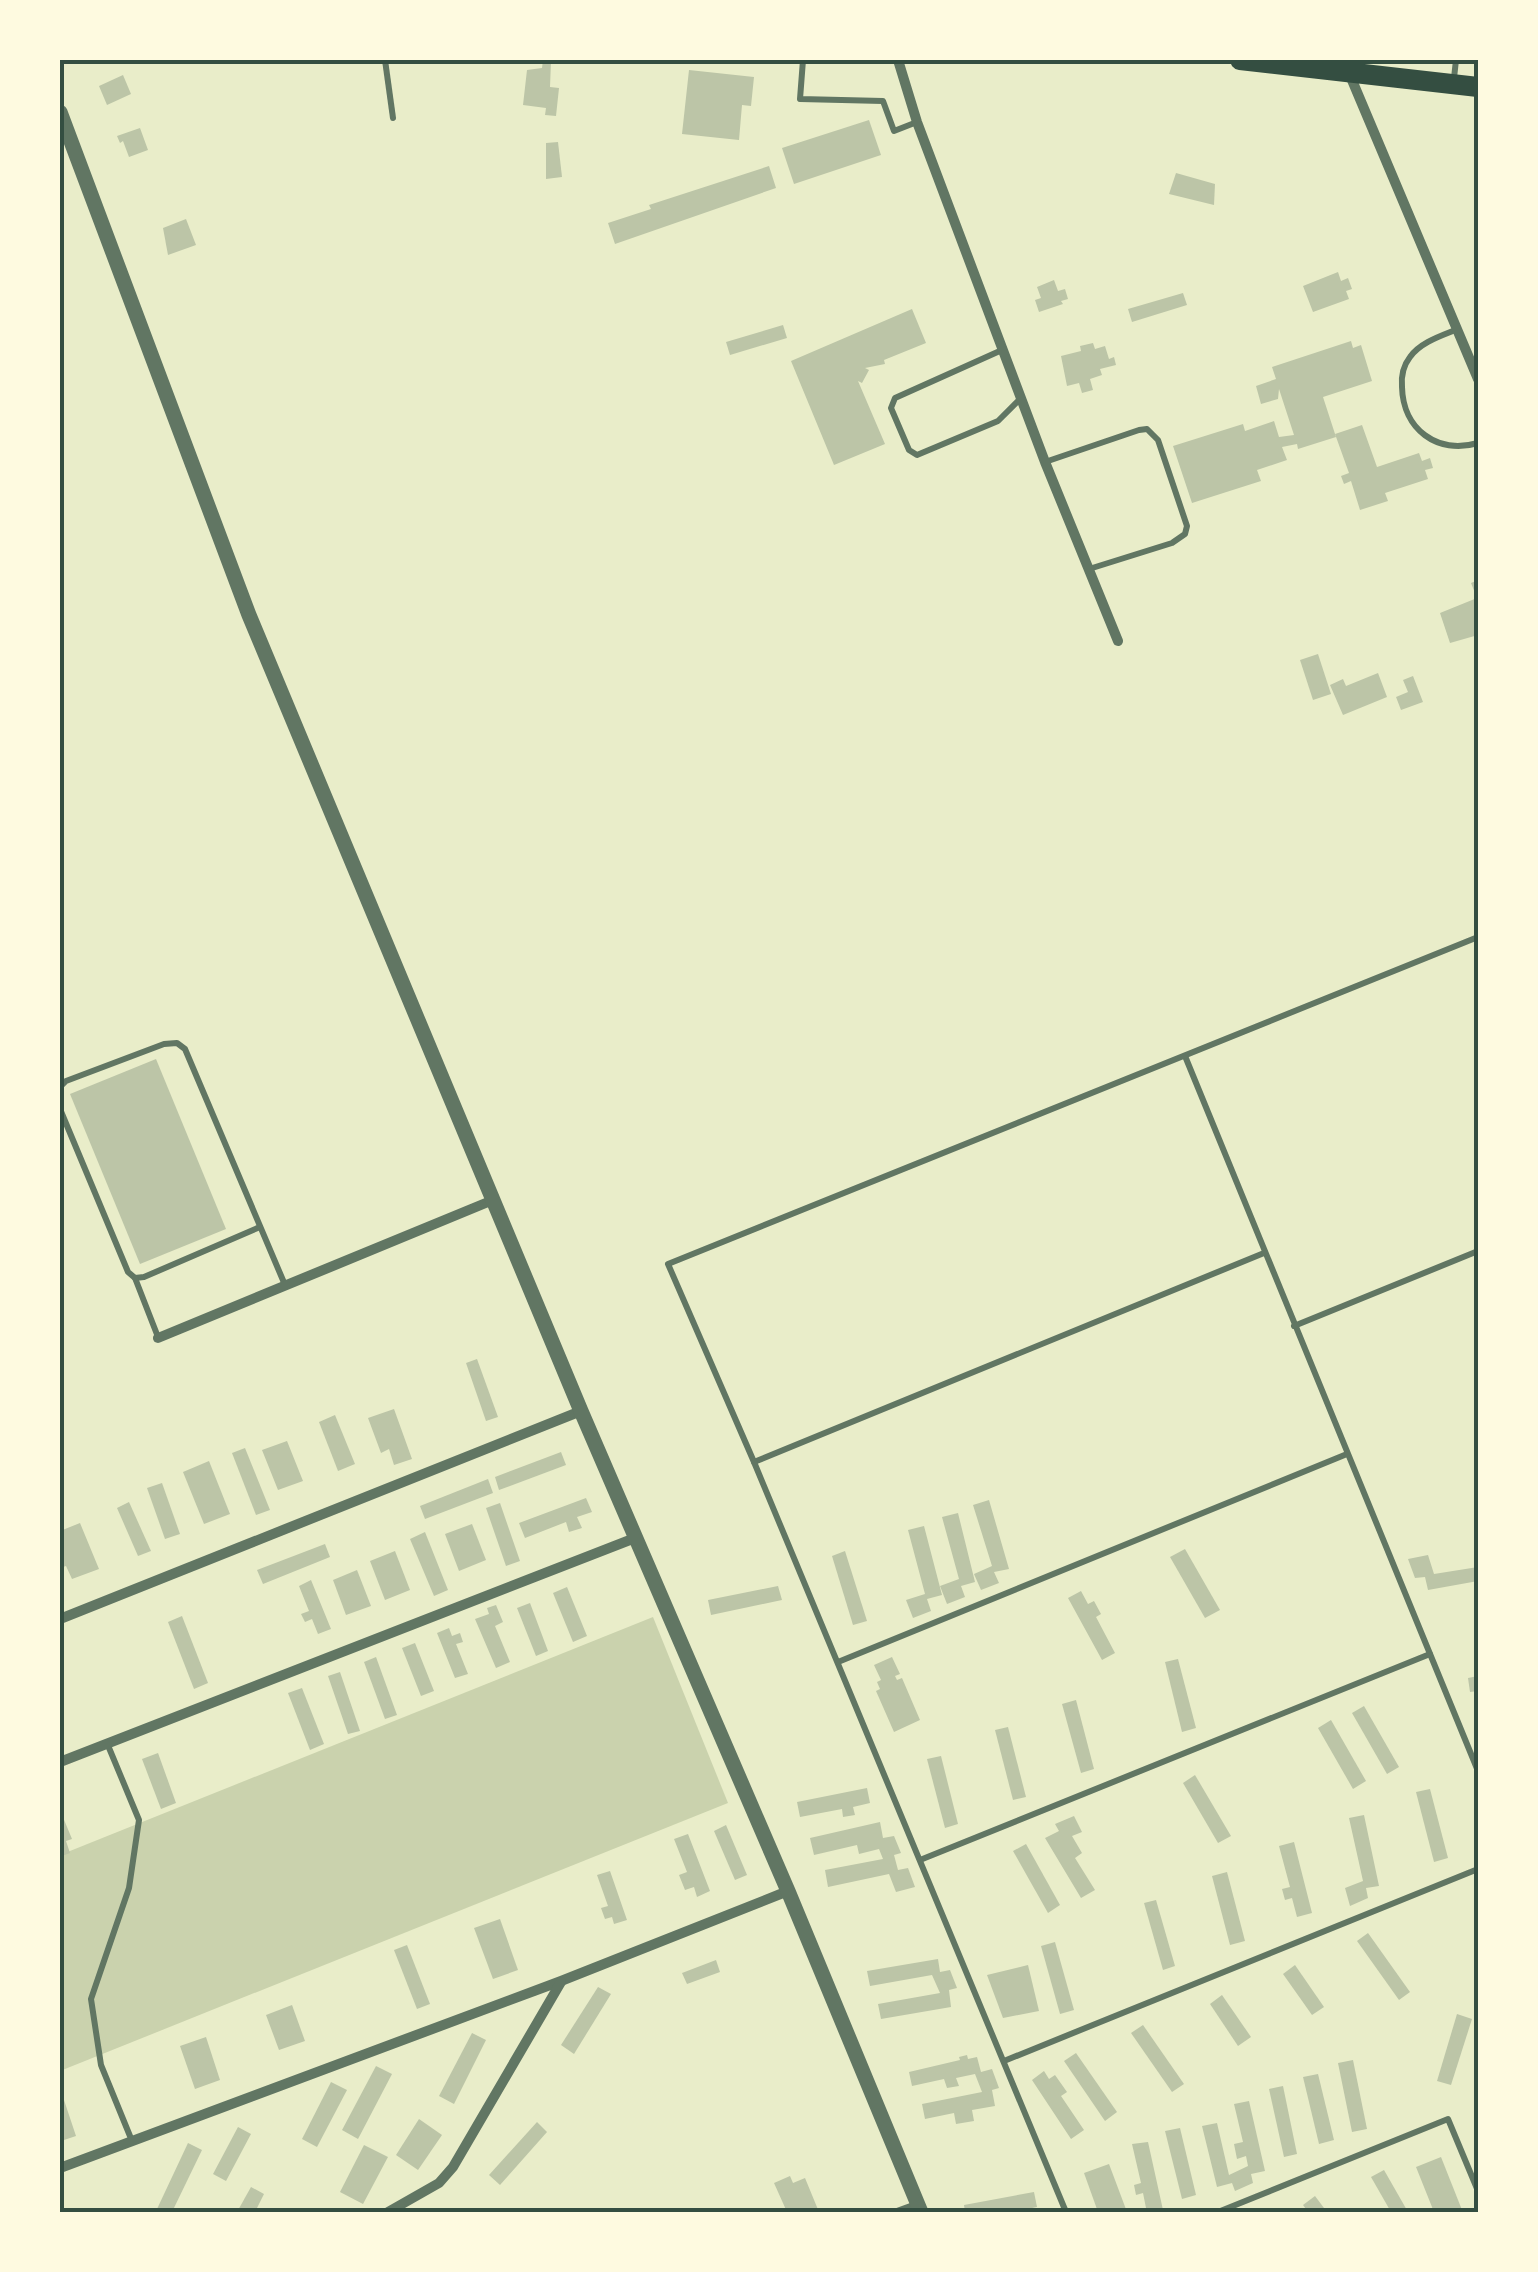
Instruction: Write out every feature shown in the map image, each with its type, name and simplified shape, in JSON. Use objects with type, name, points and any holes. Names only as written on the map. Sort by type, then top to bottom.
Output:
[{"type":"main road","points":[[1240,60],[1346,66],[1478,88]]},
{"type":"street","points":[[898,60],[917,122],[1045,462],[1118,640]]},
{"type":"street","points":[[1346,66],[1478,379]]},
{"type":"street","points":[[60,112],[249,615],[580,1411],[788,1891],[919,2208]]},
{"type":"street","points":[[158,1338],[493,1200]]},
{"type":"street","points":[[60,1619],[580,1411]]},
{"type":"street","points":[[60,1762],[635,1538]]},
{"type":"street","points":[[60,2168],[562,1981],[788,1891]]},
{"type":"street","points":[[388,2212],[439,2183],[453,2168],[562,1981]]},
{"type":"lane","points":[[385,60],[393,118]]},
{"type":"lane","points":[[803,60],[800,98],[883,101],[894,131],[917,122]]},
{"type":"lane","points":[[1454,85],[1456,60]]},
{"type":"lane","points":[[1458,329],[1422,345],[1409,357],[1402,373],[1404,404],[1412,424],[1429,439],[1456,446],[1478,442]]},
{"type":"lane","points":[[1003,349],[895,398],[891,408],[908,450],[918,455],[998,421],[1021,398]]},
{"type":"lane","points":[[1045,462],[1139,430],[1147,430],[1158,440],[1187,526],[1185,534],[1172,543],[1087,569]]},
{"type":"lane","points":[[1066,2212],[668,1264],[1478,937]]},
{"type":"lane","points":[[60,1087],[164,1044],[177,1042],[185,1049],[285,1286]]},
{"type":"lane","points":[[1184,1056],[1478,1771]]},
{"type":"lane","points":[[60,1109],[158,1338]]},
{"type":"lane","points":[[135,1278],[260,1227]]},
{"type":"lane","points":[[1294,1326],[1478,1252]]},
{"type":"lane","points":[[754,1462],[1264,1253]]},
{"type":"lane","points":[[838,1662],[1347,1454]]},
{"type":"lane","points":[[920,1860],[1430,1654]]},
{"type":"lane","points":[[107,1743],[139,1820],[129,1888],[91,1999],[101,2065],[132,2141]]},
{"type":"lane","points":[[1004,2061],[1478,1869]]},
{"type":"lane","points":[[1218,2212],[1448,2119],[1478,2191]]},
{"type":"lane","points":[[894,2212],[919,2208]]},
{"type":"green space","points":[[653,1617],[728,1803],[60,2071],[60,1855]]},
{"type":"building","points":[[543,60],[551,61],[550,87],[559,88],[556,116],[545,115],[546,108],[523,105],[527,70],[542,68]]},
{"type":"building","points":[[689,70],[754,77],[751,106],[742,105],[739,140],[682,134]]},
{"type":"building","points":[[123,75],[131,94],[107,105],[99,86]]},
{"type":"building","points":[[869,120],[881,155],[794,184],[782,148]]},
{"type":"building","points":[[140,128],[148,150],[129,157],[117,136]]},
{"type":"building","points":[[558,142],[562,177],[546,179],[546,143]]},
{"type":"building","points":[[769,166],[776,188],[615,244],[608,223],[651,209],[649,205]]},
{"type":"building","points":[[1176,173],[1215,184],[1214,205],[1169,194]]},
{"type":"building","points":[[186,219],[196,245],[168,255],[163,228]]},
{"type":"building","points":[[1338,272],[1341,281],[1348,278],[1352,289],[1346,291],[1349,299],[1313,312],[1303,286]]},
{"type":"building","points":[[1054,280],[1058,291],[1065,289],[1068,299],[1039,312],[1035,300],[1041,298],[1037,287]]},
{"type":"building","points":[[1183,293],[1187,305],[1132,322],[1128,309]]},
{"type":"building","points":[[912,309],[926,343],[884,360],[885,364],[865,368],[869,370],[862,383],[858,381],[885,444],[834,465],[791,361]]},
{"type":"building","points":[[783,325],[787,338],[730,355],[726,342]]},
{"type":"building","points":[[1351,341],[1353,348],[1361,345],[1372,381],[1323,397],[1336,437],[1298,449],[1297,444],[1282,447],[1287,460],[1257,470],[1261,481],[1192,503],[1173,446],[1243,424],[1245,431],[1274,421],[1279,437],[1294,435],[1279,389],[1278,399],[1261,404],[1256,386],[1276,379],[1272,367]]},
{"type":"building","points":[[1093,343],[1095,349],[1105,346],[1109,359],[1114,357],[1116,365],[1100,369],[1102,375],[1090,379],[1093,390],[1082,393],[1079,383],[1067,386],[1061,356]]},
{"type":"building","points":[[1362,425],[1377,467],[1419,453],[1422,461],[1430,458],[1433,468],[1425,470],[1428,479],[1385,493],[1388,501],[1360,510],[1351,481],[1344,484],[1341,476],[1349,473],[1335,434]]},
{"type":"building","points":[[1478,580],[1478,635],[1450,643],[1440,613],[1477,598],[1471,583]]},
{"type":"building","points":[[1318,654],[1331,694],[1313,700],[1300,660]]},
{"type":"building","points":[[1378,673],[1387,697],[1343,715],[1330,685],[1343,679],[1346,686]]},
{"type":"building","points":[[1413,676],[1423,702],[1401,710],[1396,697],[1408,692],[1403,680]]},
{"type":"building","points":[[156,1059],[226,1229],[140,1264],[70,1094]]},
{"type":"building","points":[[477,1359],[498,1417],[486,1421],[466,1363]]},
{"type":"building","points":[[394,1409],[412,1459],[394,1465],[389,1449],[381,1453],[368,1418]]},
{"type":"building","points":[[335,1415],[355,1464],[338,1471],[319,1422]]},
{"type":"building","points":[[287,1441],[303,1481],[278,1490],[262,1450]]},
{"type":"building","points":[[245,1448],[270,1510],[256,1515],[232,1453]]},
{"type":"building","points":[[561,1452],[566,1465],[499,1490],[495,1477]]},
{"type":"building","points":[[209,1461],[230,1514],[204,1524],[183,1472]]},
{"type":"building","points":[[488,1479],[493,1493],[425,1519],[420,1506]]},
{"type":"building","points":[[162,1483],[180,1534],[165,1539],[147,1488]]},
{"type":"building","points":[[586,1498],[592,1512],[577,1517],[582,1528],[569,1532],[566,1522],[525,1538],[519,1523]]},
{"type":"building","points":[[989,1500],[1009,1569],[994,1572],[999,1583],[981,1590],[974,1574],[992,1566],[973,1505]]},
{"type":"building","points":[[129,1502],[151,1551],[138,1556],[117,1508]]},
{"type":"building","points":[[500,1503],[520,1561],[506,1566],[486,1508]]},
{"type":"building","points":[[958,1513],[975,1582],[961,1586],[965,1597],[947,1604],[940,1586],[959,1579],[942,1517]]},
{"type":"building","points":[[80,1523],[99,1569],[72,1579],[66,1566],[60,1568],[60,1531]]},
{"type":"building","points":[[472,1524],[486,1560],[459,1571],[445,1534]]},
{"type":"building","points":[[924,1526],[942,1595],[927,1599],[931,1611],[913,1618],[906,1600],[925,1594],[908,1530]]},
{"type":"building","points":[[425,1532],[448,1590],[434,1596],[410,1539]]},
{"type":"building","points":[[325,1544],[330,1557],[263,1584],[257,1570]]},
{"type":"building","points":[[1185,1549],[1220,1610],[1205,1618],[1170,1557]]},
{"type":"building","points":[[395,1551],[410,1590],[385,1600],[370,1561]]},
{"type":"building","points":[[845,1551],[867,1621],[853,1625],[832,1556]]},
{"type":"building","points":[[1428,1555],[1434,1574],[1478,1567],[1478,1581],[1428,1590],[1425,1577],[1415,1578],[1408,1559]]},
{"type":"building","points":[[357,1570],[371,1606],[346,1615],[333,1580]]},
{"type":"building","points":[[311,1580],[331,1629],[318,1634],[312,1619],[305,1622],[301,1614],[309,1611],[299,1586]]},
{"type":"building","points":[[778,1586],[782,1600],[711,1615],[708,1600]]},
{"type":"building","points":[[567,1587],[587,1636],[573,1642],[553,1593]]},
{"type":"building","points":[[1081,1591],[1088,1604],[1094,1601],[1101,1614],[1096,1617],[1115,1653],[1102,1660],[1068,1598]]},
{"type":"building","points":[[530,1603],[548,1651],[536,1656],[517,1608]]},
{"type":"building","points":[[496,1605],[503,1622],[495,1626],[510,1662],[496,1668],[475,1619],[489,1614],[487,1608]]},
{"type":"building","points":[[182,1616],[208,1683],[194,1689],[168,1622]]},
{"type":"building","points":[[449,1628],[452,1636],[460,1633],[463,1642],[456,1644],[468,1674],[455,1678],[437,1633]]},
{"type":"building","points":[[415,1643],[434,1691],[421,1696],[402,1648]]},
{"type":"building","points":[[376,1657],[397,1715],[385,1719],[364,1662]]},
{"type":"building","points":[[892,1657],[900,1674],[895,1676],[897,1680],[902,1678],[920,1720],[894,1732],[876,1691],[881,1680],[874,1665]]},
{"type":"building","points":[[1178,1659],[1196,1728],[1182,1732],[1165,1662]]},
{"type":"building","points":[[340,1672],[360,1731],[348,1734],[328,1676]]},
{"type":"building","points":[[1478,1676],[1478,1691],[1470,1692],[1468,1678]]},
{"type":"building","points":[[302,1688],[324,1744],[310,1750],[288,1693]]},
{"type":"building","points":[[1076,1700],[1094,1769],[1081,1773],[1062,1704]]},
{"type":"building","points":[[1364,1706],[1399,1767],[1387,1774],[1352,1713]]},
{"type":"building","points":[[1331,1720],[1366,1781],[1353,1789],[1318,1728]]},
{"type":"building","points":[[1008,1727],[1026,1797],[1013,1800],[995,1730]]},
{"type":"building","points":[[158,1753],[176,1803],[161,1809],[142,1759]]},
{"type":"building","points":[[941,1756],[958,1824],[945,1828],[927,1759]]},
{"type":"building","points":[[1195,1775],[1231,1836],[1218,1843],[1183,1783]]},
{"type":"building","points":[[867,1788],[870,1803],[853,1807],[855,1815],[843,1817],[842,1809],[800,1817],[797,1802]]},
{"type":"building","points":[[1430,1789],[1448,1858],[1434,1862],[1416,1792]]},
{"type":"building","points":[[60,1810],[72,1839],[66,1841],[70,1853],[62,1856]]},
{"type":"building","points":[[1364,1815],[1379,1886],[1366,1888],[1368,1898],[1350,1906],[1345,1888],[1363,1881],[1349,1818]]},
{"type":"building","points":[[1074,1816],[1082,1832],[1072,1836],[1082,1853],[1075,1858],[1095,1890],[1081,1898],[1045,1838],[1059,1831],[1055,1824]]},
{"type":"building","points":[[880,1822],[883,1838],[894,1836],[901,1853],[894,1855],[898,1870],[908,1868],[915,1887],[896,1892],[889,1874],[828,1887],[825,1870],[883,1859],[879,1849],[859,1854],[857,1845],[814,1855],[810,1838]]},
{"type":"building","points":[[726,1825],[747,1875],[735,1880],[714,1831]]},
{"type":"building","points":[[688,1834],[710,1891],[697,1897],[694,1887],[685,1890],[679,1875],[687,1872],[674,1839]]},
{"type":"building","points":[[1294,1842],[1312,1913],[1297,1917],[1292,1898],[1285,1900],[1282,1889],[1290,1887],[1279,1846]]},
{"type":"building","points":[[1026,1844],[1060,1905],[1048,1913],[1013,1851]]},
{"type":"building","points":[[610,1871],[627,1920],[614,1924],[612,1917],[605,1919],[601,1908],[608,1906],[597,1875]]},
{"type":"building","points":[[1227,1872],[1245,1941],[1230,1945],[1212,1876]]},
{"type":"building","points":[[1156,1900],[1175,1966],[1163,1970],[1144,1903]]},
{"type":"building","points":[[500,1919],[518,1970],[493,1979],[474,1928]]},
{"type":"building","points":[[1368,1933],[1410,1992],[1399,2000],[1357,1941]]},
{"type":"building","points":[[1055,1942],[1074,2010],[1060,2014],[1041,1946]]},
{"type":"building","points":[[407,1945],[430,2004],[417,2009],[394,1950]]},
{"type":"building","points":[[938,1959],[940,1972],[950,1970],[957,1988],[949,1990],[951,2007],[881,2019],[878,2004],[940,1993],[932,1975],[870,1986],[867,1971]]},
{"type":"building","points":[[716,1960],[720,1972],[687,1984],[682,1973]]},
{"type":"building","points":[[1028,1965],[1039,2011],[1003,2018],[987,1975]]},
{"type":"building","points":[[1295,1965],[1324,2007],[1312,2015],[1283,1974]]},
{"type":"building","points":[[598,1987],[611,1994],[574,2054],[561,2045]]},
{"type":"building","points":[[1222,1995],[1251,2037],[1238,2046],[1210,2004]]},
{"type":"building","points":[[292,2005],[305,2041],[279,2050],[266,2015]]},
{"type":"building","points":[[1457,2014],[1472,2019],[1451,2085],[1437,2081]]},
{"type":"building","points":[[1143,2025],[1184,2084],[1172,2092],[1131,2033]]},
{"type":"building","points":[[472,2033],[486,2040],[454,2104],[439,2096]]},
{"type":"building","points":[[206,2037],[220,2080],[195,2089],[180,2046]]},
{"type":"building","points":[[1076,2053],[1117,2112],[1105,2121],[1064,2061]]},
{"type":"building","points":[[967,2055],[968,2059],[977,2057],[981,2072],[992,2069],[999,2088],[992,2090],[995,2106],[972,2110],[974,2121],[956,2124],[954,2113],[925,2119],[922,2104],[982,2092],[975,2074],[956,2078],[959,2086],[947,2088],[944,2079],[912,2086],[909,2072]]},
{"type":"building","points":[[1353,2060],[1367,2129],[1352,2132],[1338,2063]]},
{"type":"building","points":[[376,2066],[392,2074],[358,2139],[342,2130]]},
{"type":"building","points":[[1044,2071],[1049,2079],[1055,2075],[1067,2092],[1061,2096],[1084,2130],[1071,2139],[1032,2080]]},
{"type":"building","points":[[1318,2074],[1334,2140],[1319,2144],[1303,2077]]},
{"type":"building","points":[[331,2082],[347,2090],[317,2147],[302,2139]]},
{"type":"building","points":[[1283,2086],[1297,2154],[1284,2157],[1269,2089]]},
{"type":"building","points":[[61,2091],[76,2136],[61,2141],[60,2137]]},
{"type":"building","points":[[1249,2101],[1265,2171],[1251,2174],[1253,2183],[1235,2191],[1232,2183],[1217,2187],[1202,2126],[1217,2123],[1229,2175],[1248,2166],[1246,2156],[1237,2159],[1234,2144],[1243,2142],[1234,2104]]},
{"type":"building","points":[[419,2119],[442,2135],[418,2170],[396,2155]]},
{"type":"building","points":[[537,2122],[547,2132],[500,2185],[489,2175]]},
{"type":"building","points":[[238,2127],[251,2134],[226,2181],[213,2174]]},
{"type":"building","points":[[1180,2128],[1196,2195],[1182,2199],[1165,2131]]},
{"type":"building","points":[[1148,2142],[1163,2210],[1136,2212],[1146,2208],[1143,2193],[1136,2195],[1134,2185],[1141,2183],[1132,2144]]},
{"type":"building","points":[[188,2143],[202,2150],[172,2212],[164,2212],[157,2209]]},
{"type":"building","points":[[364,2145],[388,2157],[363,2204],[340,2192]]},
{"type":"building","points":[[1441,2157],[1462,2210],[1456,2212],[1434,2212],[1416,2167]]},
{"type":"building","points":[[1109,2164],[1127,2212],[1098,2212],[1084,2173]]},
{"type":"building","points":[[1384,2170],[1408,2212],[1391,2212],[1371,2177]]},
{"type":"building","points":[[790,2176],[793,2183],[805,2178],[819,2212],[787,2212],[774,2183]]},
{"type":"building","points":[[251,2187],[264,2194],[255,2212],[237,2212]]},
{"type":"building","points":[[1034,2192],[1037,2207],[1012,2212],[965,2212],[964,2205]]},
{"type":"building","points":[[1315,2196],[1327,2212],[1308,2212],[1303,2205]]}]
